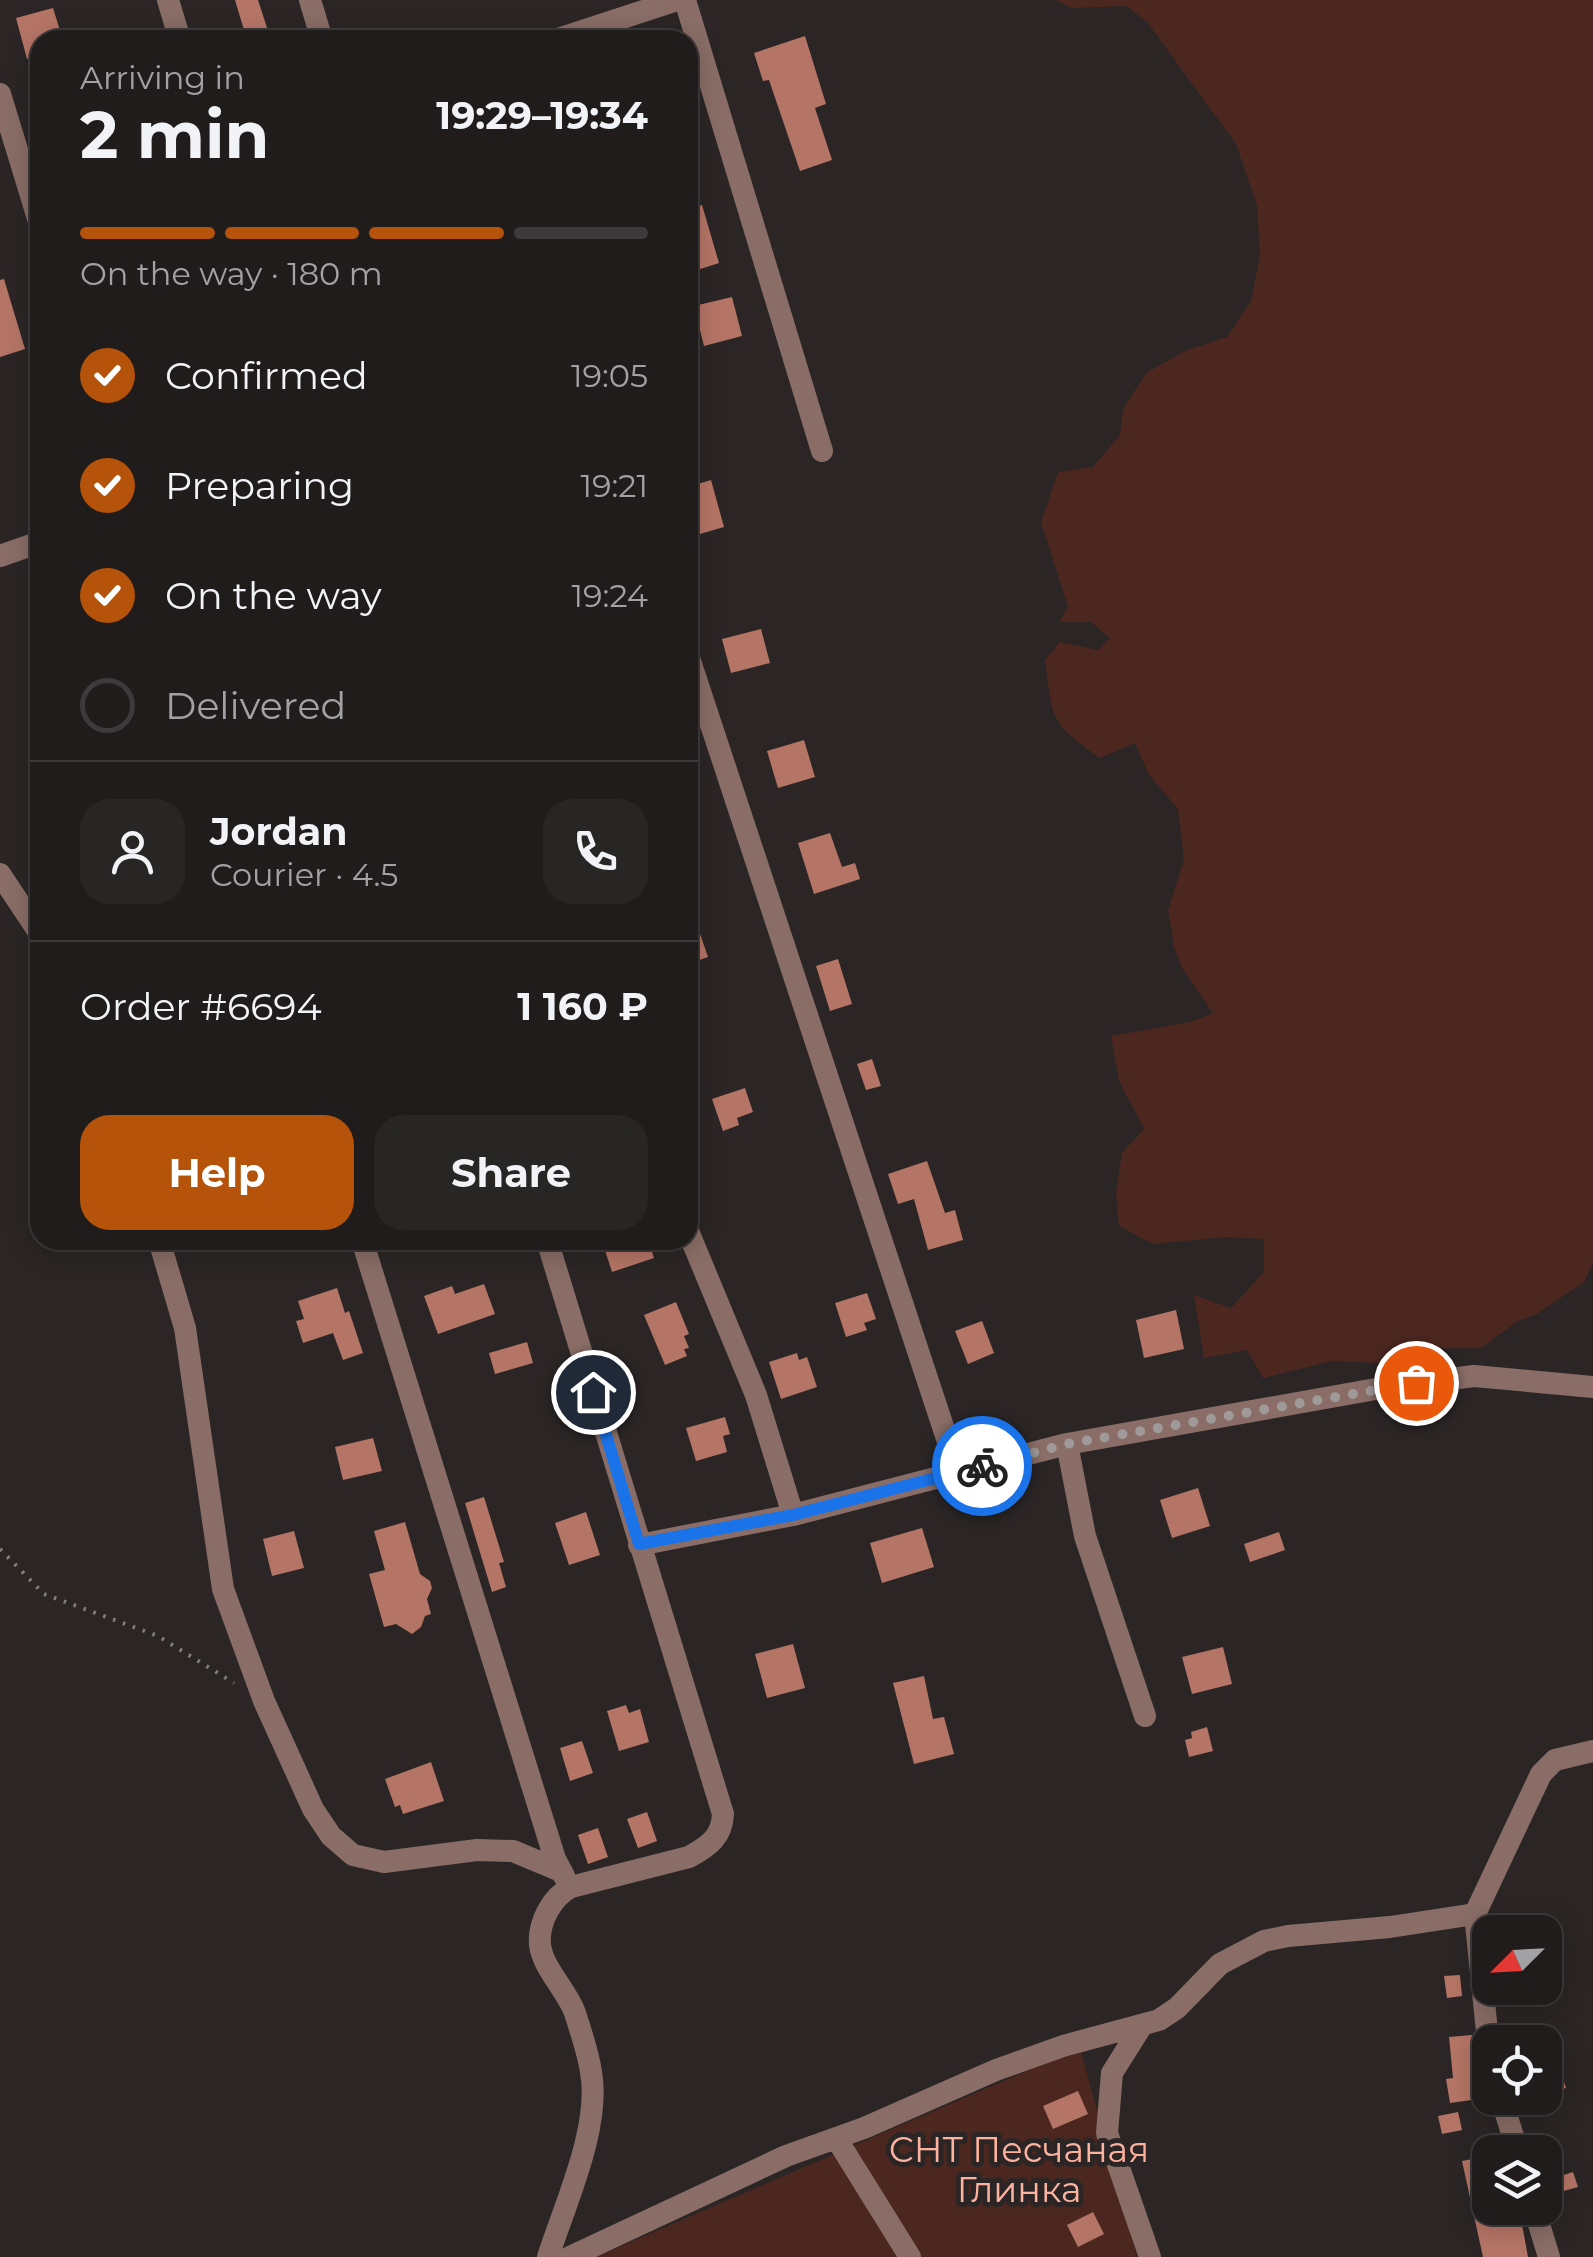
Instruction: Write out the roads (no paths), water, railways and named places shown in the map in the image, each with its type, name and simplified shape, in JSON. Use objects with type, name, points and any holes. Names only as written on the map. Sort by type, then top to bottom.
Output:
[{"type":"street","points":[[168,0],[177,30]]},
{"type":"street","points":[[310,0],[319,30]]},
{"type":"street","points":[[586,30],[677,0]]},
{"type":"street","points":[[685,0],[694,30]]},
{"type":"street","points":[[698,43],[822,451]]},
{"type":"street","points":[[0,94],[30,192]]},
{"type":"street","points":[[0,556],[30,546]]},
{"type":"street","points":[[698,685],[958,1472]]},
{"type":"street","points":[[0,874],[30,919]]},
{"type":"street","points":[[162,1250],[186,1328],[223,1589],[264,1701],[313,1810],[330,1836],[354,1855],[384,1862],[478,1850],[513,1851],[566,1879],[689,1856],[715,1839],[722,1829],[723,1814],[550,1250]]},
{"type":"street","points":[[365,1250],[566,1879],[543,1925],[540,1946],[573,2007],[592,2074],[590,2125],[548,2257]]},
{"type":"street","points":[[696,1250],[756,1395],[793,1515]]},
{"type":"street","points":[[639,1544],[793,1515],[1067,1444],[1388,1387],[1474,1376],[1593,1387]]},
{"type":"street","points":[[1067,1444],[1085,1536],[1145,1716]]},
{"type":"street","points":[[1486,2025],[1475,1914],[1541,1774],[1555,1760],[1593,1752]]},
{"type":"street","points":[[575,2256],[786,2156],[1063,2046],[1160,2020],[1220,1964],[1264,1941],[1475,1914]]},
{"type":"street","points":[[1141,2027],[1112,2074],[1107,2133],[1150,2257]]},
{"type":"street","points":[[836,2138],[910,2257]]},
{"type":"street","points":[[1539,2225],[1549,2257]]},
{"type":"park label","name":"СНТ Песчаная Глинка","points":[[1019,2170]]}]
